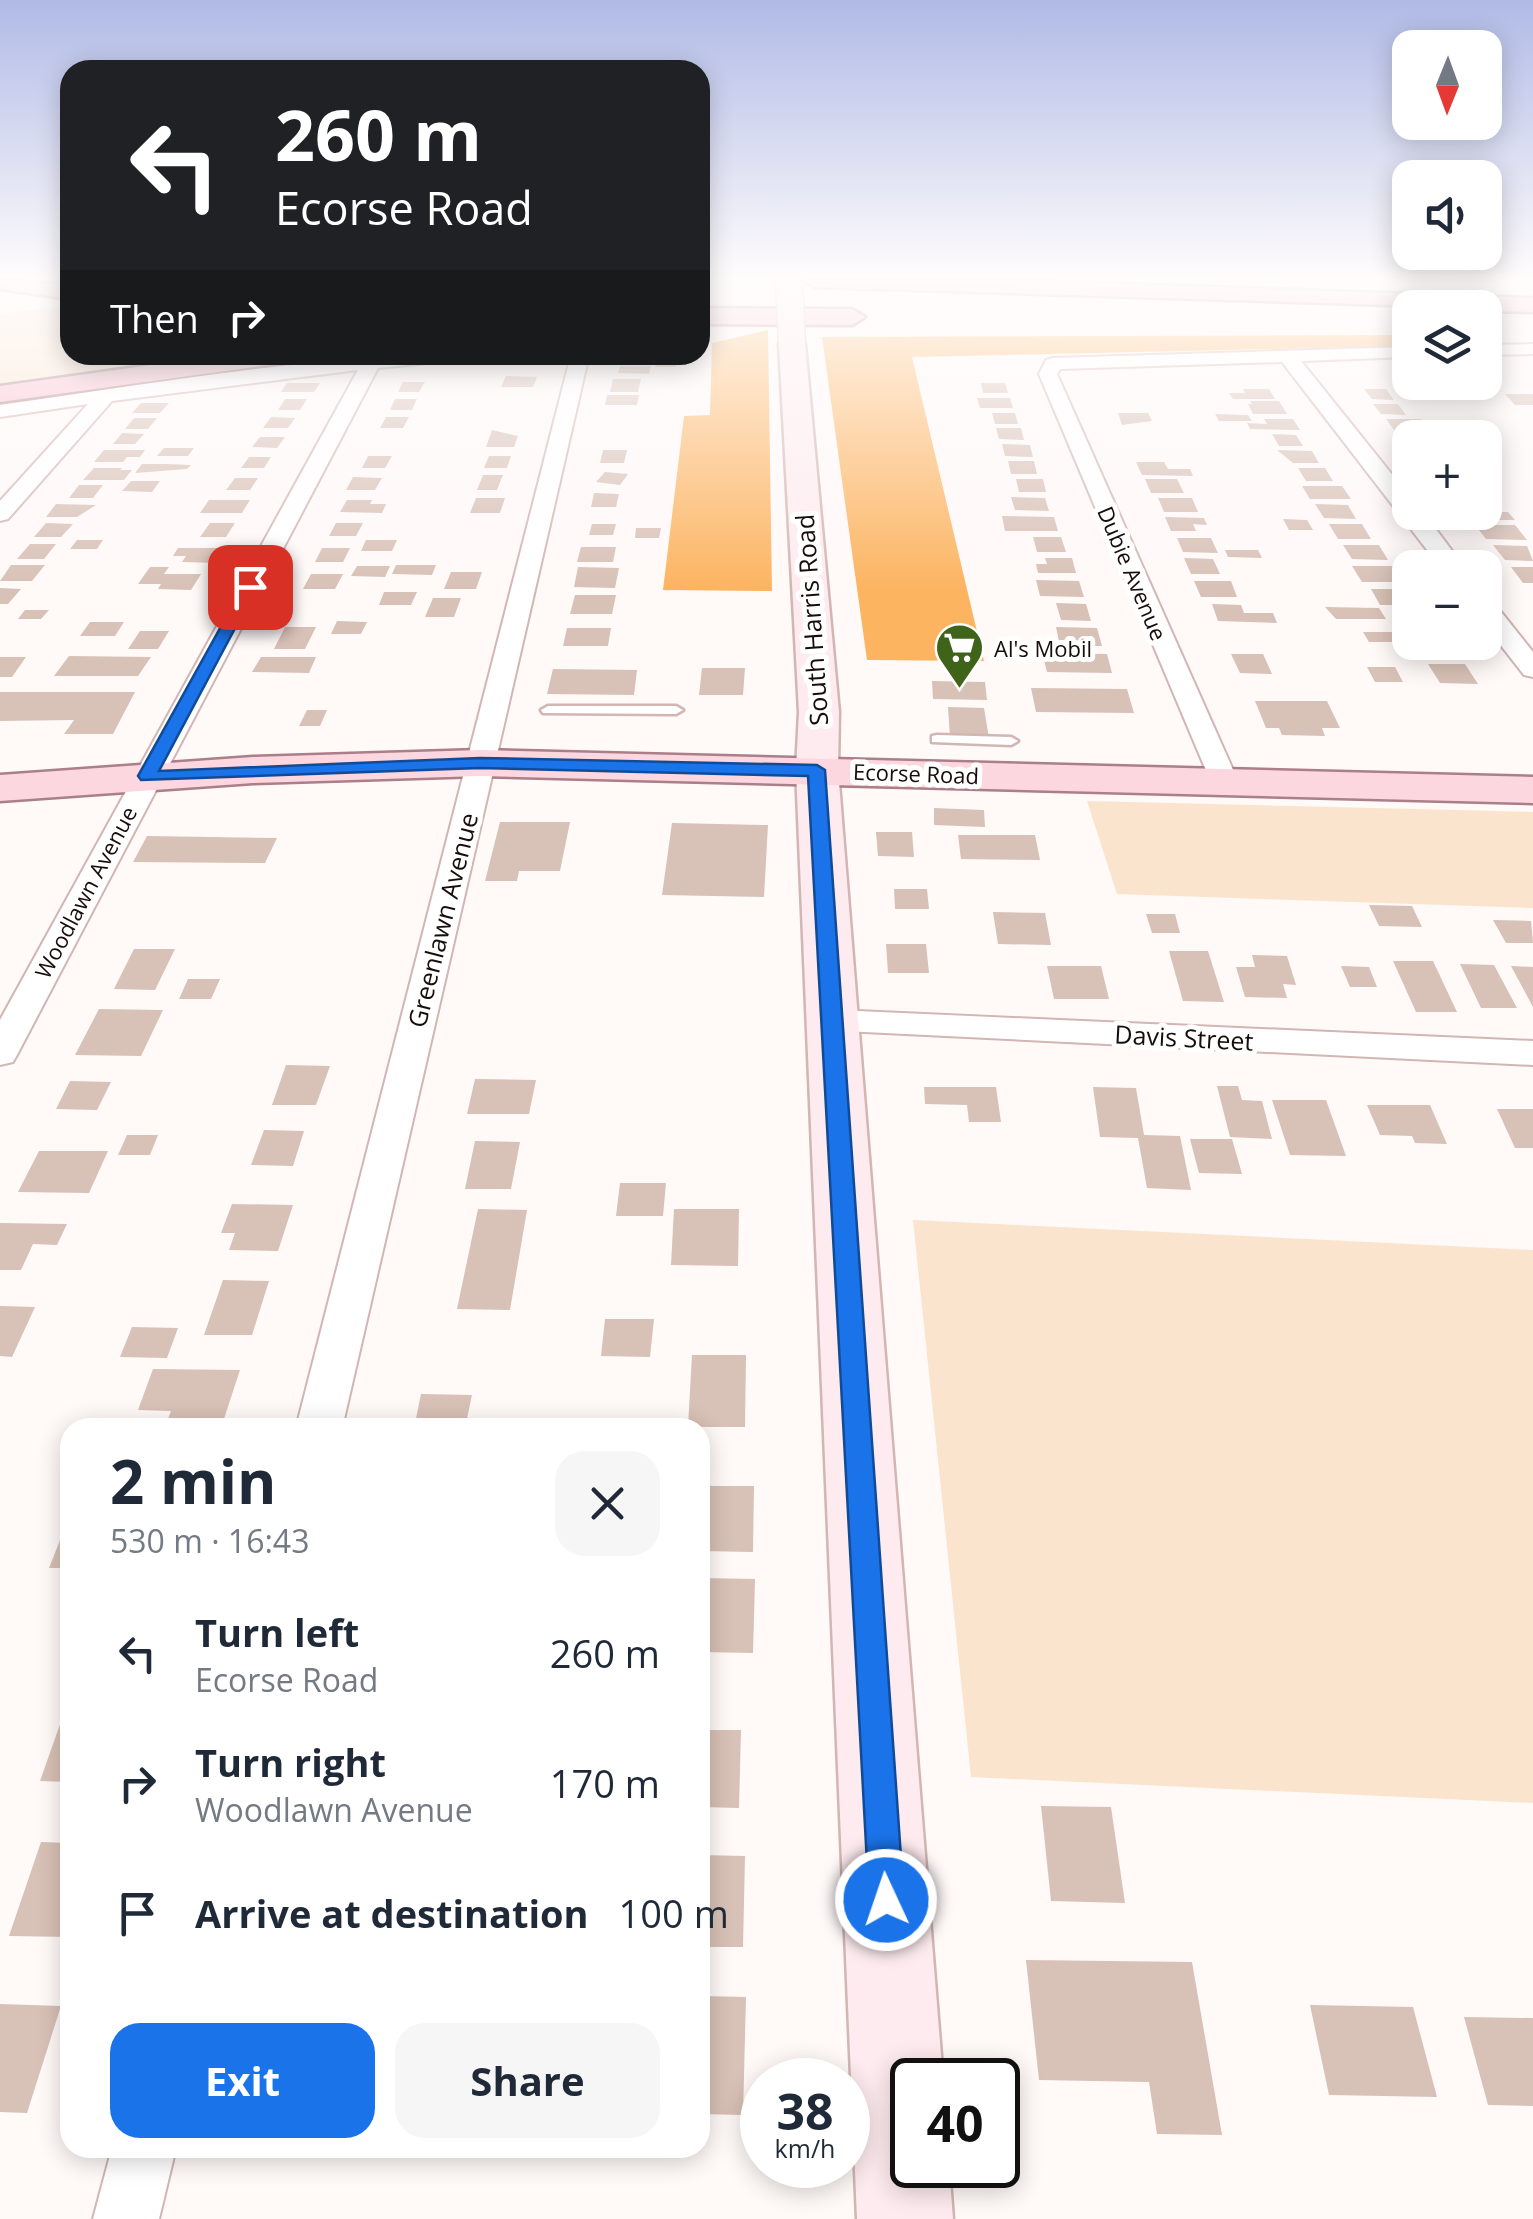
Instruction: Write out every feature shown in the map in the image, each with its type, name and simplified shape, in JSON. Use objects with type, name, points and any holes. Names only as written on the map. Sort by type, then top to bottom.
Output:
[{"type":"highway","points":[[0,394],[76,384]]},
{"type":"main road","name":"South Harris Road","points":[[795,384],[819,712],[817,770],[905,2219]]},
{"type":"main road","name":"Ecorse Road","points":[[0,788],[147,776],[480,763],[1533,790]]},
{"type":"street","points":[[0,411],[194,384]]},
{"type":"street","name":"Woodlawn Avenue","points":[[0,1053],[360,384]]},
{"type":"street","name":"Greenlawn Avenue","points":[[320,1418],[573,384]]},
{"type":"street","name":"Dubie Avenue","points":[[1052,384],[1223,782]]},
{"type":"street","points":[[1309,384],[1392,489]]},
{"type":"street","points":[[0,514],[108,394]]},
{"type":"street","points":[[1424,530],[1440,550]]},
{"type":"street","points":[[1502,630],[1533,669]]},
{"type":"street","name":"Davis Street","points":[[835,1022],[1533,1052]]},
{"type":"street","points":[[126,2219],[141,2158]]},
{"type":"lane","points":[[548,710],[676,710]]},
{"type":"lane","points":[[937,739],[1011,741]]},
{"type":"shaded area","points":[[0,384],[32,384],[0,388]]},
{"type":"shaded area","points":[[711,384],[769,384],[772,591],[663,590],[684,416],[710,415]]},
{"type":"shaded area","points":[[828,384],[918,384],[984,661],[867,660]]},
{"type":"shaded area","points":[[1087,801],[1533,812],[1533,908],[1117,894]]},
{"type":"shaded area","points":[[913,1220],[1533,1250],[1533,1803],[971,1777]]},
{"type":"building","points":[[287,384],[320,384],[314,392],[281,392]]},
{"type":"building","points":[[402,384],[424,384],[419,392],[398,392]]},
{"type":"building","points":[[503,384],[534,384],[533,387],[501,387]]},
{"type":"building","points":[[612,384],[640,384],[638,392],[610,392]]},
{"type":"building","points":[[981,384],[1005,384],[1008,393],[983,393]]},
{"type":"building","points":[[1243,389],[1269,389],[1275,399],[1233,399],[1229,393],[1245,393]]},
{"type":"building","points":[[1364,389],[1386,389],[1392,397],[1392,400],[1372,399]]},
{"type":"building","points":[[1505,394],[1533,394],[1533,405],[1515,405]]},
{"type":"building","points":[[607,395],[639,395],[637,405],[605,405]]},
{"type":"building","points":[[977,398],[1010,398],[1013,408],[980,408]]},
{"type":"building","points":[[285,399],[307,399],[300,410],[278,410]]},
{"type":"building","points":[[395,399],[417,399],[412,410],[390,410]]},
{"type":"building","points":[[1250,401],[1279,401],[1287,414],[1253,414]]},
{"type":"building","points":[[141,403],[169,403],[160,413],[132,413]]},
{"type":"building","points":[[1373,404],[1398,404],[1406,415],[1381,414]]},
{"type":"building","points":[[992,413],[1015,413],[1018,424],[995,424]]},
{"type":"building","points":[[1118,413],[1148,413],[1152,421],[1122,425]]},
{"type":"building","points":[[1215,414],[1248,415],[1252,421],[1219,421]]},
{"type":"building","points":[[271,417],[295,418],[288,428],[263,428]]},
{"type":"building","points":[[386,417],[409,417],[403,428],[380,428]]},
{"type":"building","points":[[134,418],[157,418],[148,429],[125,429]]},
{"type":"building","points":[[1264,419],[1293,419],[1300,430],[1250,429],[1247,423],[1267,424]]},
{"type":"building","points":[[996,428],[1021,428],[1024,440],[999,439]]},
{"type":"building","points":[[492,430],[518,436],[514,447],[486,447]]},
{"type":"building","points":[[122,433],[144,434],[135,444],[113,444]]},
{"type":"building","points":[[1272,434],[1296,435],[1303,446],[1279,446]]},
{"type":"building","points":[[260,437],[285,437],[277,448],[252,447]]},
{"type":"building","points":[[1002,444],[1030,445],[1033,457],[1005,456]]},
{"type":"building","points":[[164,448],[194,448],[188,456],[157,456]]},
{"type":"building","points":[[104,450],[145,450],[140,457],[127,457],[123,462],[94,462]]},
{"type":"building","points":[[603,450],[627,450],[624,463],[600,463]]},
{"type":"building","points":[[1277,450],[1312,451],[1319,463],[1293,463]]},
{"type":"building","points":[[368,456],[392,456],[385,468],[362,468]]},
{"type":"building","points":[[489,456],[511,456],[507,468],[484,468]]},
{"type":"building","points":[[249,457],[271,457],[264,468],[241,468]]},
{"type":"building","points":[[1008,461],[1034,461],[1037,474],[1011,474]]},
{"type":"building","points":[[1136,462],[1164,462],[1168,469],[1190,469],[1193,476],[1142,475]]},
{"type":"building","points":[[142,464],[191,465],[187,469],[135,473]]},
{"type":"building","points":[[94,468],[132,470],[124,480],[83,480]]},
{"type":"building","points":[[1298,468],[1325,468],[1333,481],[1306,481]]},
{"type":"building","points":[[605,472],[628,474],[620,485],[596,482]]},
{"type":"building","points":[[483,475],[503,475],[497,490],[477,490]]},
{"type":"building","points":[[353,477],[382,478],[375,490],[346,490]]},
{"type":"building","points":[[235,478],[258,478],[250,490],[226,490]]},
{"type":"building","points":[[1016,479],[1043,479],[1046,492],[1019,492]]},
{"type":"building","points":[[1145,479],[1177,479],[1184,493],[1151,493]]},
{"type":"building","points":[[131,481],[160,481],[152,492],[122,491]]},
{"type":"building","points":[[79,485],[103,485],[93,498],[69,498]]},
{"type":"building","points":[[1302,486],[1342,486],[1351,499],[1310,499]]},
{"type":"building","points":[[594,493],[619,494],[616,507],[591,507]]},
{"type":"building","points":[[1011,497],[1045,498],[1049,511],[1015,510]]},
{"type":"building","points":[[476,498],[505,498],[500,513],[470,513]]},
{"type":"building","points":[[1158,498],[1192,498],[1198,512],[1164,512]]},
{"type":"building","points":[[209,500],[250,500],[242,513],[200,513]]},
{"type":"building","points":[[347,500],[386,504],[382,513],[340,512]]},
{"type":"building","points":[[56,504],[96,505],[77,517],[46,517]]},
{"type":"building","points":[[1315,504],[1348,505],[1356,519],[1324,518]]},
{"type":"building","points":[[1502,512],[1508,512],[1515,520],[1502,520]]},
{"type":"building","points":[[1002,516],[1054,517],[1058,531],[1005,531]]},
{"type":"building","points":[[1165,517],[1204,518],[1207,525],[1193,524],[1196,531],[1171,531]]},
{"type":"building","points":[[1283,519],[1307,520],[1313,530],[1289,530]]},
{"type":"building","points":[[46,523],[73,524],[61,537],[34,537]]},
{"type":"building","points":[[210,523],[235,523],[226,537],[200,537]]},
{"type":"building","points":[[336,523],[363,523],[356,536],[329,536]]},
{"type":"building","points":[[592,524],[616,524],[613,535],[589,535]]},
{"type":"building","points":[[1329,524],[1362,524],[1371,539],[1338,539]]},
{"type":"building","points":[[1502,525],[1515,525],[1527,540],[1486,539],[1479,530],[1502,530]]},
{"type":"building","points":[[636,528],[661,528],[659,538],[635,538]]},
{"type":"building","points":[[1033,537],[1061,537],[1066,552],[1037,552]]},
{"type":"building","points":[[1177,538],[1211,538],[1218,553],[1183,552]]},
{"type":"building","points":[[77,540],[103,540],[97,549],[70,549]]},
{"type":"building","points":[[366,540],[397,540],[392,551],[361,551]]},
{"type":"building","points":[[30,544],[56,544],[44,559],[17,559]]},
{"type":"building","points":[[1343,545],[1379,545],[1388,560],[1352,559]]},
{"type":"building","points":[[1493,545],[1527,546],[1533,561],[1505,560],[1502,550]]},
{"type":"building","points":[[581,547],[616,547],[613,562],[577,562]]},
{"type":"building","points":[[178,548],[227,548],[217,563],[182,562],[186,556],[173,556]]},
{"type":"building","points":[[322,548],[350,548],[343,562],[315,562]]},
{"type":"building","points":[[1225,550],[1258,550],[1262,558],[1228,557]]},
{"type":"building","points":[[1045,558],[1072,558],[1076,573],[1038,573],[1036,564],[1047,564]]},
{"type":"building","points":[[1184,558],[1213,559],[1220,574],[1191,574]]},
{"type":"building","points":[[11,565],[45,565],[32,581],[0,581]]},
{"type":"building","points":[[396,565],[436,565],[432,575],[392,574]]},
{"type":"building","points":[[357,566],[390,566],[385,577],[351,576]]},
{"type":"building","points":[[1352,566],[1392,566],[1392,582],[1362,582]]},
{"type":"building","points":[[150,567],[169,567],[164,574],[201,574],[191,590],[138,584]]},
{"type":"building","points":[[578,567],[619,568],[615,588],[574,587]]},
{"type":"building","points":[[1511,567],[1533,567],[1533,583],[1523,583]]},
{"type":"building","points":[[451,572],[482,572],[476,589],[444,589]]},
{"type":"building","points":[[311,574],[343,574],[335,589],[303,589]]},
{"type":"building","points":[[1036,580],[1079,581],[1084,597],[1040,596]]},
{"type":"building","points":[[1194,581],[1231,581],[1237,597],[1201,597]]},
{"type":"building","points":[[0,588],[21,589],[8,604],[0,604]]},
{"type":"building","points":[[1371,589],[1392,589],[1392,605],[1380,605]]},
{"type":"building","points":[[384,592],[417,592],[411,605],[379,605]]},
{"type":"building","points":[[575,595],[616,595],[612,614],[570,614]]},
{"type":"building","points":[[433,598],[461,598],[454,617],[425,617]]},
{"type":"building","points":[[1056,603],[1086,604],[1091,621],[1061,620]]},
{"type":"building","points":[[1212,604],[1241,605],[1244,613],[1273,613],[1277,623],[1218,621]]},
{"type":"building","points":[[1325,607],[1379,608],[1386,619],[1336,619]]},
{"type":"building","points":[[25,610],[49,610],[41,619],[18,619]]},
{"type":"building","points":[[337,621],[367,622],[361,634],[331,634]]},
{"type":"building","points":[[90,622],[124,622],[115,636],[80,636]]},
{"type":"building","points":[[285,627],[316,627],[305,649],[274,649]]},
{"type":"building","points":[[1056,627],[1097,628],[1102,646],[1060,646]]},
{"type":"building","points":[[567,628],[611,628],[608,646],[563,646]]},
{"type":"building","points":[[140,631],[169,631],[158,649],[128,649]]},
{"type":"building","points":[[1363,632],[1392,632],[1392,642],[1369,642]]},
{"type":"building","points":[[1042,653],[1107,654],[1112,673],[1047,672]]},
{"type":"building","points":[[1231,654],[1263,654],[1272,674],[1240,673]]},
{"type":"building","points":[[69,656],[151,657],[138,676],[54,676]]},
{"type":"building","points":[[0,657],[26,657],[12,677],[0,677]]},
{"type":"building","points":[[261,657],[316,657],[309,673],[252,672]]},
{"type":"building","points":[[1428,664],[1465,664],[1478,684],[1440,683]]},
{"type":"building","points":[[1367,667],[1395,667],[1403,682],[1375,682]]},
{"type":"building","points":[[702,668],[745,668],[743,695],[699,695]]},
{"type":"building","points":[[553,669],[637,670],[634,695],[547,694]]},
{"type":"building","name":"Al's Mobil","points":[[932,681],[985,682],[987,700],[933,699]]},
{"type":"building","points":[[1031,688],[1127,689],[1134,713],[1036,712]]},
{"type":"building","points":[[0,692],[135,692],[113,734],[64,734],[74,720],[0,721]]},
{"type":"building","points":[[1255,701],[1327,701],[1340,728],[1322,728],[1325,736],[1282,735],[1279,728],[1266,728]]},
{"type":"building","points":[[948,707],[984,708],[989,738],[950,737]]},
{"type":"building","points":[[307,710],[327,710],[320,726],[299,726]]},
{"type":"building","points":[[934,808],[984,810],[985,827],[934,825]]},
{"type":"building","points":[[500,822],[570,822],[560,871],[519,871],[517,881],[485,881]]},
{"type":"building","points":[[672,823],[768,825],[764,897],[662,895]]},
{"type":"building","points":[[876,832],[912,832],[914,857],[878,856]]},
{"type":"building","points":[[958,835],[1035,835],[1040,860],[961,859]]},
{"type":"building","points":[[147,836],[277,838],[265,863],[133,862]]},
{"type":"building","points":[[894,889],[927,889],[929,909],[895,909]]},
{"type":"building","points":[[1369,905],[1412,906],[1422,927],[1379,926]]},
{"type":"building","points":[[993,912],[1045,913],[1051,945],[998,944]]},
{"type":"building","points":[[1146,914],[1175,914],[1180,933],[1152,933]]},
{"type":"building","points":[[1493,920],[1531,921],[1533,943],[1506,943]]},
{"type":"building","points":[[886,944],[926,944],[929,973],[888,973]]},
{"type":"building","points":[[134,949],[175,949],[155,990],[114,989]]},
{"type":"building","points":[[1169,951],[1208,951],[1224,1002],[1183,1001]]},
{"type":"building","points":[[1252,955],[1287,956],[1296,985],[1283,984],[1287,998],[1245,997],[1236,967],[1255,967]]},
{"type":"building","points":[[1393,961],[1433,961],[1457,1012],[1416,1012]]},
{"type":"building","points":[[1460,964],[1494,965],[1517,1008],[1481,1008]]},
{"type":"building","points":[[1047,966],[1101,966],[1109,999],[1054,999]]},
{"type":"building","points":[[1341,966],[1369,967],[1377,987],[1350,987]]},
{"type":"building","points":[[1511,966],[1533,967],[1533,1007]]},
{"type":"building","points":[[188,979],[220,979],[211,999],[179,999]]},
{"type":"building","points":[[99,1009],[163,1010],[141,1056],[75,1055]]},
{"type":"building","points":[[286,1065],[330,1066],[316,1105],[272,1105]]},
{"type":"building","points":[[475,1079],[536,1080],[529,1114],[467,1114]]},
{"type":"building","points":[[70,1081],[111,1082],[97,1110],[56,1109]]},
{"type":"building","points":[[1217,1086],[1238,1086],[1242,1100],[1262,1101],[1272,1139],[1230,1137]]},
{"type":"building","points":[[924,1087],[996,1087],[1001,1122],[969,1122],[967,1105],[925,1104]]},
{"type":"building","points":[[1093,1087],[1136,1088],[1144,1135],[1180,1136],[1191,1190],[1147,1188],[1138,1138],[1100,1137]]},
{"type":"building","points":[[1272,1100],[1326,1100],[1346,1156],[1290,1155]]},
{"type":"building","points":[[1367,1105],[1430,1105],[1447,1144],[1415,1143],[1412,1136],[1380,1135]]},
{"type":"building","points":[[1497,1109],[1533,1109],[1533,1148],[1515,1148]]},
{"type":"building","points":[[264,1130],[304,1131],[293,1166],[251,1165]]},
{"type":"building","points":[[127,1135],[158,1135],[150,1155],[118,1155]]},
{"type":"building","points":[[1190,1139],[1232,1139],[1242,1174],[1199,1173]]},
{"type":"building","points":[[475,1141],[520,1142],[511,1189],[465,1189]]},
{"type":"building","points":[[39,1151],[108,1151],[89,1193],[18,1192]]},
{"type":"building","points":[[620,1183],[666,1183],[663,1216],[616,1216]]},
{"type":"building","points":[[232,1204],[293,1205],[278,1251],[229,1250],[235,1233],[221,1233]]},
{"type":"building","points":[[478,1209],[527,1210],[510,1310],[457,1309]]},
{"type":"building","points":[[674,1209],[739,1209],[738,1266],[671,1265]]},
{"type":"building","points":[[0,1223],[67,1224],[57,1245],[33,1244],[21,1270],[0,1270]]},
{"type":"building","points":[[223,1280],[269,1281],[252,1335],[204,1335]]},
{"type":"building","points":[[0,1306],[35,1307],[12,1357],[0,1356]]},
{"type":"building","points":[[605,1319],[654,1319],[650,1357],[601,1356]]},
{"type":"building","points":[[132,1327],[178,1328],[167,1358],[120,1357]]},
{"type":"building","points":[[692,1355],[746,1355],[745,1427],[710,1427],[710,1418],[688,1418]]},
{"type":"building","points":[[153,1369],[240,1370],[224,1418],[168,1418],[171,1411],[138,1410]]},
{"type":"building","points":[[421,1394],[472,1395],[467,1418],[416,1418]]},
{"type":"building","points":[[710,1486],[754,1486],[753,1552],[710,1551]]},
{"type":"building","points":[[60,1540],[60,1568],[49,1568]]},
{"type":"building","points":[[710,1578],[755,1579],[753,1653],[710,1652]]},
{"type":"building","points":[[60,1724],[60,1782],[40,1781]]},
{"type":"building","points":[[710,1730],[741,1730],[739,1808],[710,1807]]},
{"type":"building","points":[[1041,1806],[1111,1807],[1125,1903],[1051,1901]]},
{"type":"building","points":[[41,1842],[60,1843],[60,1937],[9,1936]]},
{"type":"building","points":[[710,1855],[745,1856],[743,1947],[710,1947]]},
{"type":"building","points":[[1026,1960],[1192,1962],[1222,2135],[1157,2134],[1149,2082],[1039,2080]]},
{"type":"building","points":[[710,1996],[746,1997],[740,2115],[710,2114]]},
{"type":"building","points":[[0,2004],[60,2006],[27,2113],[0,2112]]},
{"type":"building","points":[[1310,2005],[1413,2007],[1437,2097],[1329,2095]]},
{"type":"building","points":[[1464,2017],[1533,2018],[1533,2106],[1488,2105]]},
{"type":"place","name":"Al's Mobil","points":[[959,690]]},
{"type":"route","points":[[250,587],[147,776],[480,763],[817,770],[838,1062],[886,1900]]}]
